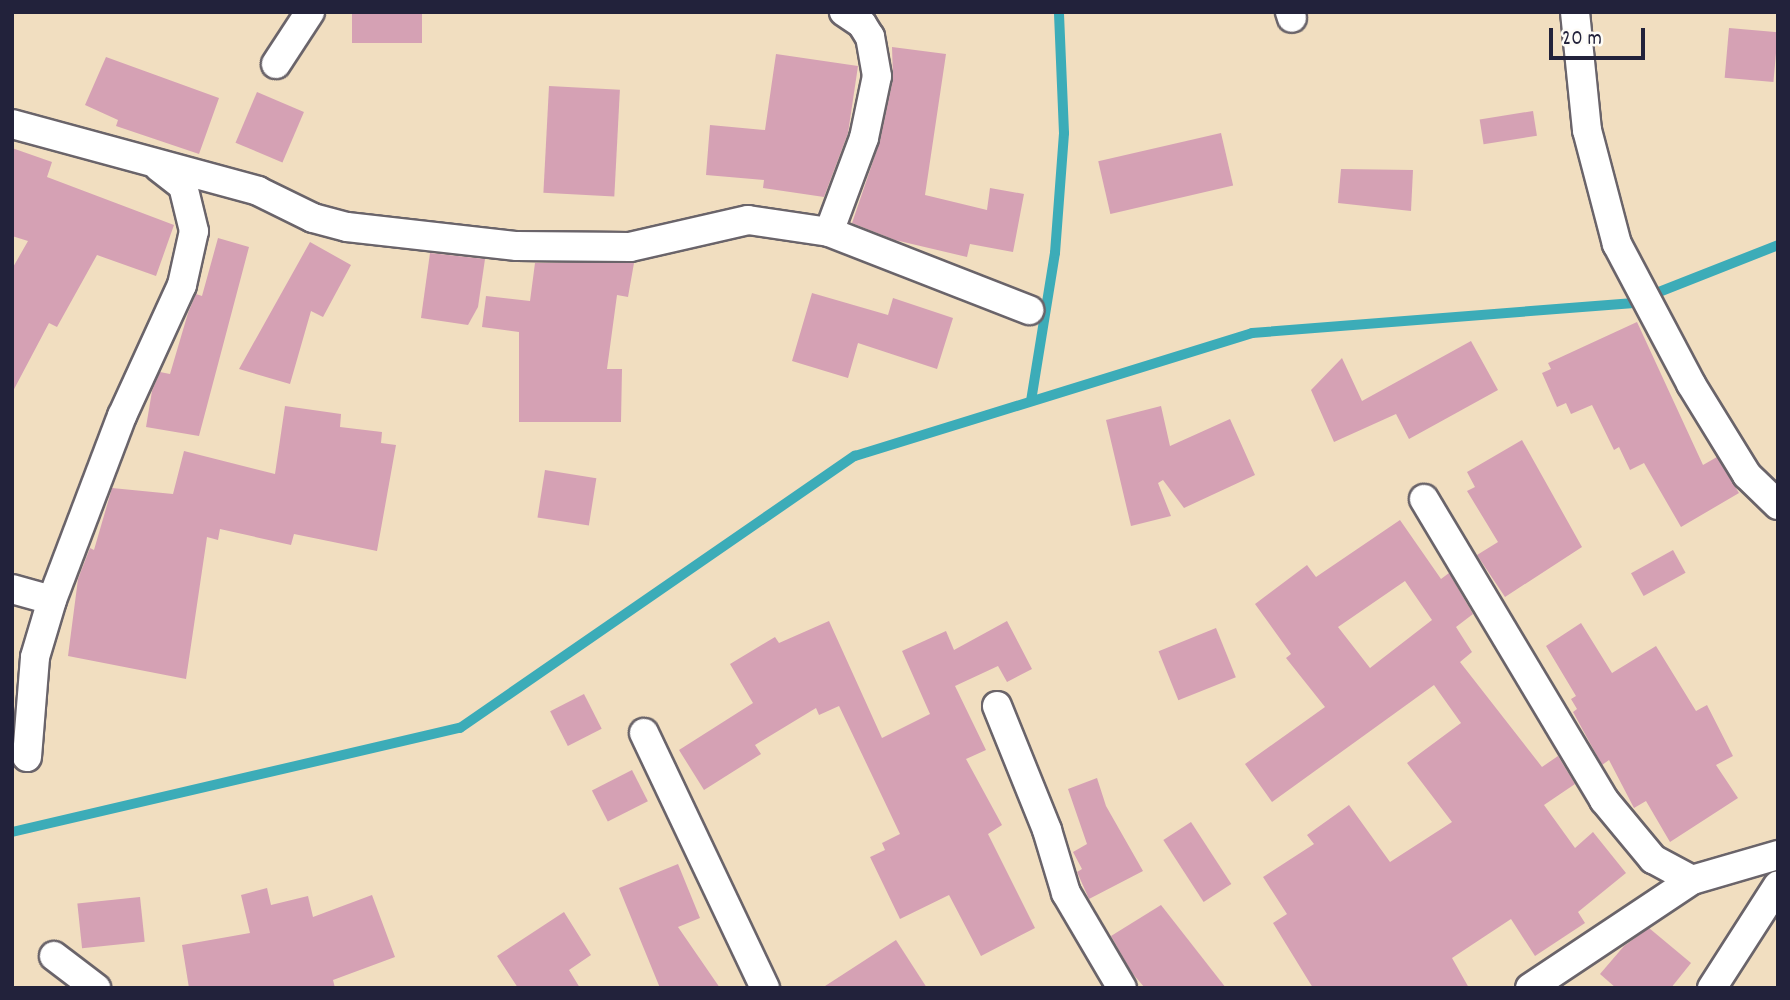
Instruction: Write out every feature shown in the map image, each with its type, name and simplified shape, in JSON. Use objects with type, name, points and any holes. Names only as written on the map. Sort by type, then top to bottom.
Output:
[{"type":"street","points":[[276,64],[310,12]]},
{"type":"street","points":[[829,232],[864,138],[877,76],[870,37],[862,24],[844,12]]},
{"type":"street","points":[[1575,12],[1587,130],[1618,244],[1691,384],[1747,475],[1778,505]]},
{"type":"street","points":[[12,124],[258,191],[313,218],[400,236],[517,246],[630,247],[748,220],[829,232],[1028,310]]},
{"type":"street","points":[[27,757],[35,657],[52,600],[80,516],[182,285],[194,231],[183,186],[151,161]]},
{"type":"street","points":[[1424,499],[1604,800],[1653,859],[1692,880]]},
{"type":"street","points":[[12,589],[52,600]]},
{"type":"street","points":[[997,706],[1047,830],[1066,893],[1122,988]]},
{"type":"street","points":[[644,733],[765,988]]},
{"type":"street","points":[[1530,988],[1692,880],[1778,855]]},
{"type":"street","points":[[1712,988],[1778,885]]},
{"type":"street","points":[[54,957],[96,988]]},
{"type":"building","points":[[352,12],[422,12],[422,43],[352,43]]},
{"type":"building","points":[[1729,28],[1778,32],[1773,82],[1725,78]]},
{"type":"building","points":[[892,47],[946,54],[925,195],[987,210],[990,188],[1024,194],[1013,252],[970,244],[967,257],[895,240],[852,223],[880,141],[893,79]]},
{"type":"building","points":[[776,54],[858,66],[848,133],[824,197],[763,188],[764,180],[706,175],[710,125],[765,130]]},
{"type":"building","points":[[106,57],[219,98],[199,154],[116,126],[118,120],[85,105]]},
{"type":"building","points":[[549,86],[620,90],[614,197],[543,193]]},
{"type":"building","points":[[257,92],[304,112],[282,163],[236,143]]},
{"type":"building","points":[[1533,111],[1537,136],[1484,144],[1480,119]]},
{"type":"building","points":[[1221,133],[1233,186],[1110,214],[1098,161]]},
{"type":"building","points":[[12,148],[52,162],[47,177],[174,225],[156,276],[97,255],[57,327],[49,323],[12,393],[12,269],[28,241],[12,236]]},
{"type":"building","points":[[1341,169],[1413,170],[1411,211],[1338,203]]},
{"type":"building","points":[[218,238],[249,247],[199,436],[146,427],[152,391],[160,372],[170,374],[188,313],[196,294],[202,296]]},
{"type":"building","points":[[310,242],[351,265],[323,317],[311,311],[290,384],[239,369]]},
{"type":"building","points":[[430,253],[485,259],[478,307],[468,325],[421,318]]},
{"type":"building","points":[[535,263],[634,263],[628,297],[617,295],[607,369],[622,369],[621,422],[519,422],[519,332],[482,327],[486,296],[530,301]]},
{"type":"building","points":[[812,293],[888,315],[893,298],[953,318],[937,369],[858,343],[848,378],[792,361]]},
{"type":"building","points":[[1637,322],[1703,465],[1717,457],[1739,493],[1681,527],[1644,463],[1630,470],[1619,447],[1614,450],[1592,405],[1571,414],[1566,403],[1557,407],[1542,373],[1551,369],[1548,363]]},
{"type":"building","points":[[1471,341],[1498,390],[1409,439],[1396,414],[1334,442],[1311,390],[1342,358],[1362,401]]},
{"type":"building","points":[[285,406],[341,414],[340,427],[382,432],[381,443],[396,445],[377,551],[294,534],[291,545],[220,529],[218,540],[207,537],[186,679],[68,656],[78,579],[90,548],[94,550],[112,488],[173,494],[184,451],[275,474]]},
{"type":"building","points":[[1161,406],[1170,446],[1230,419],[1255,475],[1184,508],[1163,480],[1158,483],[1171,516],[1131,526],[1106,420]]},
{"type":"building","points":[[1522,440],[1582,547],[1505,597],[1477,555],[1498,542],[1467,491],[1475,487],[1467,472]]},
{"type":"building","points":[[545,470],[596,478],[589,526],[537,517]]},
{"type":"building","points":[[1400,520],[1441,579],[1449,573],[1473,614],[1456,627],[1472,652],[1460,662],[1542,767],[1558,756],[1575,784],[1544,805],[1575,848],[1593,832],[1626,873],[1578,912],[1585,923],[1535,956],[1511,919],[1452,958],[1469,988],[1313,988],[1273,923],[1287,914],[1263,877],[1314,844],[1307,835],[1349,805],[1390,862],[1452,822],[1407,763],[1461,723],[1434,685],[1272,802],[1245,764],[1325,707],[1286,658],[1291,654],[1255,604],[1307,565],[1316,577]],"holes":[[[1405,581],[1432,620],[1370,668],[1338,627]]]},
{"type":"building","points":[[1673,550],[1686,573],[1644,596],[1631,573]]},
{"type":"building","points":[[829,621],[882,738],[930,714],[902,651],[946,631],[954,650],[1007,621],[1032,669],[1007,682],[998,666],[955,686],[986,750],[966,759],[1002,825],[988,834],[1035,928],[981,956],[949,895],[900,919],[870,857],[885,850],[882,843],[900,834],[839,706],[819,715],[816,708],[755,745],[761,754],[704,790],[679,750],[753,703],[730,664],[775,637],[779,643]]},
{"type":"building","points":[[1581,623],[1612,673],[1656,646],[1696,711],[1707,705],[1733,756],[1716,765],[1738,798],[1670,842],[1646,801],[1634,808],[1609,760],[1602,765],[1573,712],[1577,709],[1571,699],[1576,696],[1546,646]]},
{"type":"building","points":[[1216,628],[1236,677],[1178,700],[1159,651]]},
{"type":"building","points":[[584,694],[602,729],[568,746],[550,711]]},
{"type":"building","points":[[632,770],[648,801],[608,822],[592,790]]},
{"type":"building","points":[[1097,778],[1106,806],[1143,871],[1089,899],[1077,872],[1082,869],[1073,852],[1087,844],[1068,789]]},
{"type":"building","points":[[1191,822],[1231,884],[1204,902],[1163,840]]},
{"type":"building","points":[[678,864],[700,918],[678,927],[720,988],[660,988],[619,888]]},
{"type":"building","points":[[267,888],[271,905],[308,896],[313,917],[372,895],[395,957],[333,980],[335,988],[189,988],[182,945],[250,933],[241,895]]},
{"type":"building","points":[[140,897],[145,942],[82,948],[77,904]]},
{"type":"building","points":[[1161,905],[1226,988],[1145,988],[1132,973],[1111,936]]},
{"type":"building","points":[[564,912],[591,955],[569,970],[580,988],[518,988],[497,956]]},
{"type":"building","points":[[1649,928],[1691,963],[1671,988],[1616,988],[1600,974],[1624,946]]},
{"type":"building","points":[[896,940],[927,988],[822,988]]},
{"type":"waterway","points":[[1031,401],[1055,253],[1064,133],[1059,12]]},
{"type":"waterway","points":[[12,832],[460,728],[855,456],[1252,333],[1631,303],[1778,245]]}]
